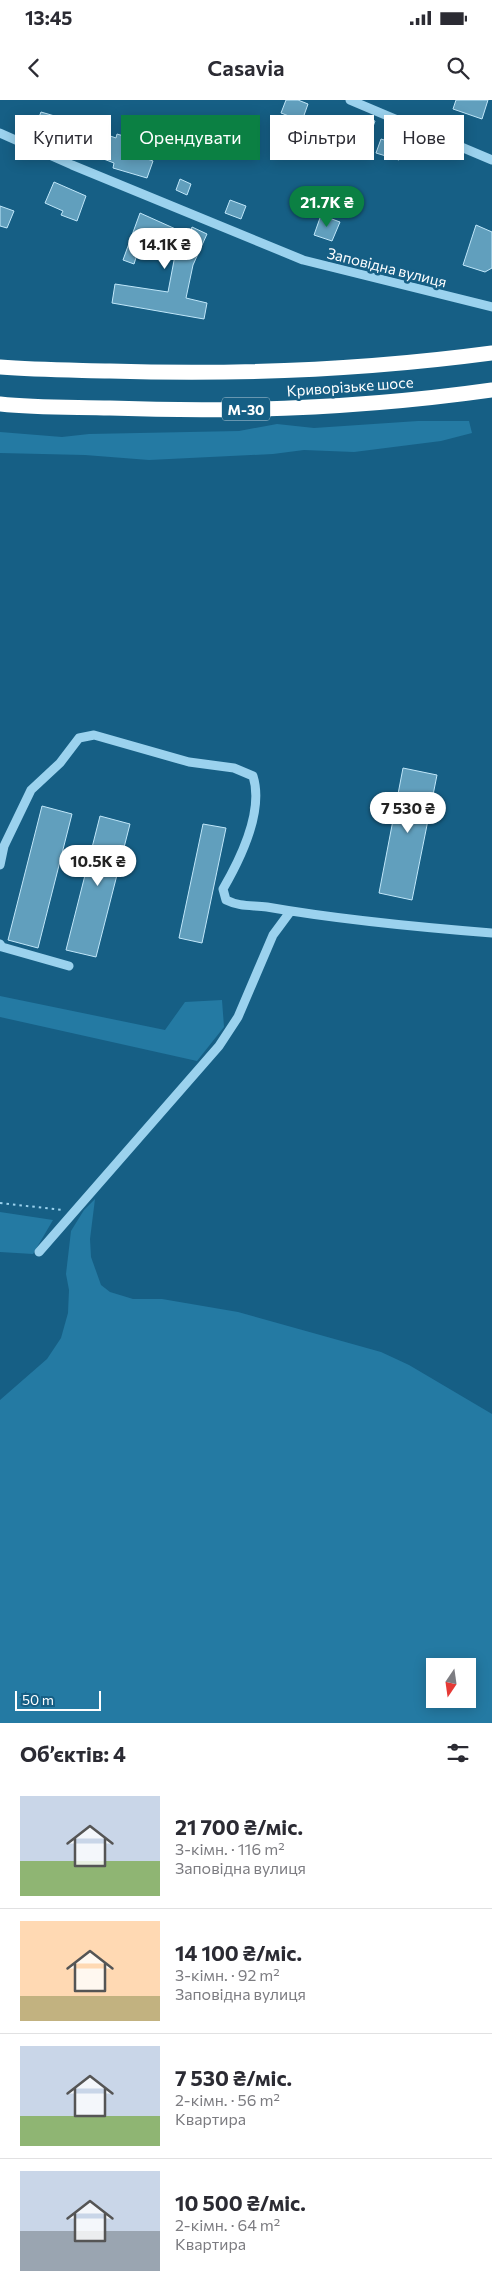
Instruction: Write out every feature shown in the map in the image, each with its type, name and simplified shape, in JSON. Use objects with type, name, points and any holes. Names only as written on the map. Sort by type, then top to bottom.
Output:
[{"type":"highway","name":"Криворізьке шосе","points":[[0,366],[180,374],[297,371],[422,362],[492,353]]},
{"type":"highway","name":"Криворізьке шосе","points":[[0,404],[180,411],[309,408],[425,399],[492,390]]},
{"type":"street","points":[[350,100],[492,160]]},
{"type":"street","name":"Заповідна вулиця","points":[[0,134],[304,260],[492,307]]},
{"type":"street","points":[[0,865],[4,846],[31,790],[60,763],[79,738],[94,736],[189,762],[234,768],[253,776],[257,803],[238,862],[223,889],[226,900],[237,906],[264,907],[374,923],[492,933]]},
{"type":"street","points":[[39,1252],[219,1046],[238,1017],[273,935],[290,912]]},
{"type":"street","points":[[0,944],[2,947],[69,966]]},
{"type":"path","points":[[0,1203],[75,1211]]},
{"type":"shaded area","points":[[418,421],[469,421],[472,433],[441,441],[354,452],[304,450],[273,454],[149,460],[85,455],[0,453],[0,432],[62,437],[89,434],[239,431],[277,424],[314,428]]},
{"type":"shaded area","points":[[0,996],[165,1030],[185,1002],[222,1000],[224,1027],[197,1061],[0,1017]]},
{"type":"shaded area","points":[[95,1199],[90,1239],[91,1257],[101,1285],[110,1292],[133,1299],[162,1299],[238,1312],[381,1352],[409,1365],[492,1414],[492,1723],[0,1723],[0,1400],[47,1359],[61,1338],[68,1313],[69,1290],[66,1274],[71,1231],[84,1210]]},
{"type":"shaded area","points":[[0,1212],[53,1220],[33,1254],[0,1252]]},
{"type":"building","points":[[286,100],[298,100],[308,104],[304,115],[286,115],[281,113]]},
{"type":"building","points":[[456,100],[488,100],[482,119],[453,109]]},
{"type":"building","points":[[41,112],[51,115],[40,115]]},
{"type":"building","points":[[117,134],[121,135],[121,160],[153,161],[147,178],[113,168],[114,163],[106,160],[111,160],[111,136],[116,138]]},
{"type":"building","points":[[381,139],[384,140],[384,155],[376,153]]},
{"type":"building","points":[[180,179],[191,184],[187,195],[176,190]]},
{"type":"building","points":[[54,182],[86,196],[77,221],[61,215],[63,211],[45,203]]},
{"type":"building","points":[[230,200],[246,206],[241,219],[225,213]]},
{"type":"building","points":[[0,206],[14,211],[7,228],[0,226]]},
{"type":"building","points":[[140,213],[189,235],[192,227],[207,234],[193,265],[186,298],[207,303],[204,319],[112,303],[115,284],[168,292],[176,250],[143,236],[134,264],[123,260]]},
{"type":"building","points":[[321,215],[340,222],[332,241],[314,235]]},
{"type":"building","points":[[476,225],[492,232],[492,268],[485,272],[463,265]]},
{"type":"building","points":[[403,768],[437,775],[412,900],[379,893]]},
{"type":"building","points":[[42,806],[72,814],[38,948],[8,940]]},
{"type":"building","points":[[100,816],[130,824],[96,957],[66,950]]},
{"type":"building","points":[[203,824],[226,828],[202,943],[179,938]]}]
